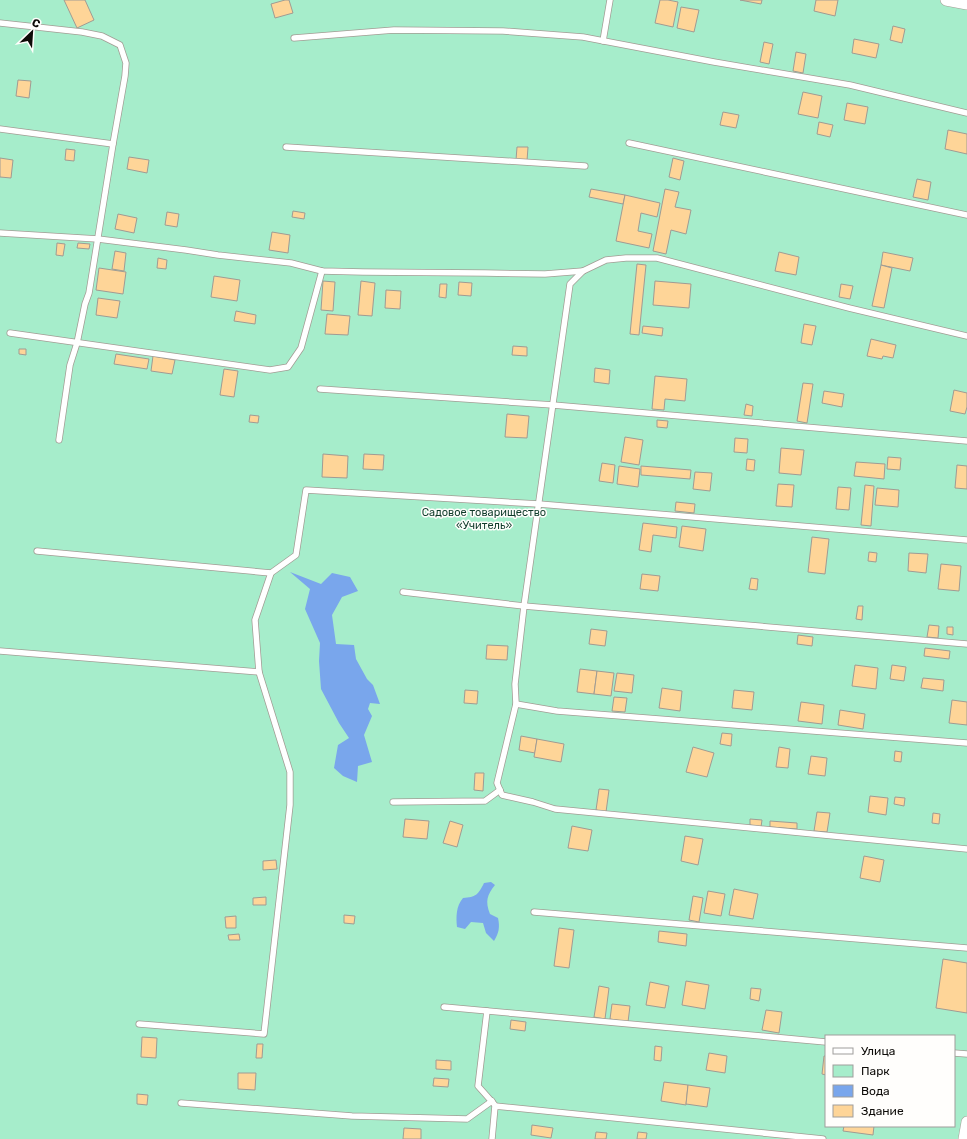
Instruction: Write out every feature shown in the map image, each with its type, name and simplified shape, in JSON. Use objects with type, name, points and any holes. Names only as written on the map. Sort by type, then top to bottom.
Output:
[{"type":"street","points":[[946,0],[967,4]]},
{"type":"street","points":[[964,1139],[967,1122]]},
{"type":"lane","points":[[603,41],[610,0]]},
{"type":"lane","points":[[0,23],[82,32],[102,36],[120,45],[126,63],[89,293],[70,365],[59,440]]},
{"type":"lane","points":[[294,38],[394,30],[488,30],[583,37],[714,62],[850,85],[967,113]]},
{"type":"lane","points":[[0,129],[113,144]]},
{"type":"lane","points":[[629,143],[967,215]]},
{"type":"lane","points":[[286,147],[585,166]]},
{"type":"lane","points":[[0,233],[98,239],[291,263],[322,271],[545,274],[583,271]]},
{"type":"lane","points":[[967,336],[842,306],[657,258],[626,258],[606,260],[583,271],[570,284],[524,606],[515,684],[516,704],[497,783],[502,795],[533,802],[554,809],[967,849]]},
{"type":"lane","points":[[10,333],[270,370],[288,367],[301,348],[322,271]]},
{"type":"lane","points":[[320,389],[553,405],[967,441]]},
{"type":"lane","points":[[139,1024],[264,1034],[290,805],[290,772],[259,672],[255,620],[271,573],[296,555],[306,490],[539,504],[967,540]]},
{"type":"lane","points":[[36,552],[271,573]]},
{"type":"lane","points":[[403,592],[524,606],[967,644]]},
{"type":"lane","points":[[0,651],[259,672]]},
{"type":"lane","points":[[516,704],[557,711],[967,743]]},
{"type":"lane","points":[[393,802],[485,801],[500,790]]},
{"type":"lane","points":[[534,912],[967,948]]},
{"type":"lane","points":[[444,1008],[825,1042]]},
{"type":"lane","points":[[487,1011],[478,1086],[494,1104],[492,1139]]},
{"type":"lane","points":[[955,1053],[967,1054]]},
{"type":"lane","points":[[181,1103],[352,1116],[467,1119],[494,1104],[823,1139]]},
{"type":"green space","name":"Садовое товарищество «Учитель»","points":[[0,0],[967,0],[967,1139],[0,1139]]},
{"type":"water","points":[[290,572],[321,584],[332,573],[350,577],[358,591],[342,597],[332,615],[336,644],[354,645],[356,659],[367,679],[373,685],[380,704],[370,703],[368,709],[372,716],[364,735],[372,762],[358,766],[357,782],[343,776],[334,768],[338,745],[349,738],[339,723],[321,689],[319,661],[320,643],[305,609],[310,589]]},
{"type":"water","points":[[491,882],[495,885],[490,892],[487,902],[490,914],[498,918],[499,924],[499,930],[494,941],[486,933],[483,923],[471,922],[465,929],[457,927],[458,908],[463,898],[476,895],[484,883]]},
{"type":"building","points":[[64,0],[85,0],[94,20],[77,28]]},
{"type":"building","points":[[289,0],[293,13],[275,18],[271,4]]},
{"type":"building","points":[[660,0],[678,2],[673,27],[655,23]]},
{"type":"building","points":[[740,0],[762,0],[761,4]]},
{"type":"building","points":[[816,0],[838,0],[835,16],[814,11]]},
{"type":"building","points":[[681,7],[699,10],[694,32],[677,28]]},
{"type":"building","points":[[893,26],[905,29],[902,43],[890,40]]},
{"type":"building","points":[[854,39],[879,44],[876,58],[852,53]]},
{"type":"building","points":[[764,42],[773,44],[769,64],[760,62]]},
{"type":"building","points":[[796,52],[806,54],[803,73],[793,71]]},
{"type":"building","points":[[18,80],[31,81],[29,98],[16,96]]},
{"type":"building","points":[[803,92],[822,96],[818,118],[798,114]]},
{"type":"building","points":[[847,103],[868,107],[865,124],[844,120]]},
{"type":"building","points":[[723,112],[739,115],[736,128],[720,125]]},
{"type":"building","points":[[819,122],[833,125],[830,137],[817,134]]},
{"type":"building","points":[[948,130],[967,134],[967,154],[945,149]]},
{"type":"building","points":[[517,147],[528,147],[527,161],[516,160]]},
{"type":"building","points":[[66,149],[75,150],[74,161],[65,160]]},
{"type":"building","points":[[129,157],[149,160],[147,173],[127,169]]},
{"type":"building","points":[[0,158],[13,160],[11,178],[0,177]]},
{"type":"building","points":[[673,158],[684,161],[680,180],[669,177]]},
{"type":"building","points":[[917,179],[931,182],[928,200],[913,197]]},
{"type":"building","points":[[591,189],[625,195],[623,204],[589,197]]},
{"type":"building","points":[[665,189],[679,192],[675,207],[691,210],[686,234],[671,230],[666,254],[653,251]]},
{"type":"building","points":[[625,195],[660,203],[657,217],[641,213],[638,231],[652,234],[649,248],[616,241]]},
{"type":"building","points":[[293,211],[305,213],[304,219],[292,217]]},
{"type":"building","points":[[167,212],[179,214],[177,227],[165,225]]},
{"type":"building","points":[[118,214],[137,218],[134,233],[115,229]]},
{"type":"building","points":[[272,232],[290,235],[288,253],[269,250]]},
{"type":"building","points":[[57,243],[65,244],[63,256],[56,255]]},
{"type":"building","points":[[78,243],[90,244],[89,249],[77,248]]},
{"type":"building","points":[[115,251],[126,253],[124,271],[112,269]]},
{"type":"building","points":[[779,252],[799,257],[796,275],[775,271]]},
{"type":"building","points":[[883,252],[913,258],[910,271],[881,265]]},
{"type":"building","points":[[158,258],[167,260],[166,269],[157,268]]},
{"type":"building","points":[[637,264],[646,265],[639,335],[630,334]]},
{"type":"building","points":[[881,265],[892,268],[884,308],[872,306]]},
{"type":"building","points":[[99,268],[126,272],[123,294],[96,290]]},
{"type":"building","points":[[214,276],[240,280],[237,301],[211,297]]},
{"type":"building","points":[[323,281],[335,282],[333,311],[321,310]]},
{"type":"building","points":[[361,281],[375,283],[372,316],[358,315]]},
{"type":"building","points":[[655,281],[691,284],[689,308],[653,305]]},
{"type":"building","points":[[459,282],[472,283],[471,296],[458,295]]},
{"type":"building","points":[[440,284],[447,284],[446,298],[439,297]]},
{"type":"building","points":[[841,284],[853,286],[850,299],[839,297]]},
{"type":"building","points":[[386,290],[401,291],[400,309],[385,308]]},
{"type":"building","points":[[98,298],[120,301],[117,318],[96,315]]},
{"type":"building","points":[[236,311],[256,315],[255,324],[234,321]]},
{"type":"building","points":[[327,314],[350,316],[348,335],[325,334]]},
{"type":"building","points":[[804,324],[816,326],[812,345],[801,343]]},
{"type":"building","points":[[643,326],[663,328],[662,336],[642,333]]},
{"type":"building","points":[[871,339],[896,345],[893,358],[883,356],[882,359],[867,356]]},
{"type":"building","points":[[513,346],[527,347],[527,356],[512,355]]},
{"type":"building","points":[[19,349],[26,349],[26,355],[19,354]]},
{"type":"building","points":[[116,354],[149,359],[147,369],[114,364]]},
{"type":"building","points":[[153,356],[175,360],[172,374],[151,371]]},
{"type":"building","points":[[595,368],[610,370],[609,384],[594,382]]},
{"type":"building","points":[[224,369],[238,371],[234,397],[220,395]]},
{"type":"building","points":[[655,376],[687,379],[685,401],[665,399],[664,410],[652,409]]},
{"type":"building","points":[[803,383],[813,384],[807,423],[797,421]]},
{"type":"building","points":[[954,390],[967,393],[967,407],[965,414],[950,411]]},
{"type":"building","points":[[824,391],[844,394],[842,407],[822,403]]},
{"type":"building","points":[[746,404],[753,406],[752,416],[744,415]]},
{"type":"building","points":[[507,414],[529,416],[527,438],[505,437]]},
{"type":"building","points":[[250,415],[259,416],[258,423],[249,422]]},
{"type":"building","points":[[657,420],[668,421],[667,428],[657,427]]},
{"type":"building","points":[[625,437],[643,440],[639,465],[621,462]]},
{"type":"building","points":[[735,438],[748,439],[747,453],[734,452]]},
{"type":"building","points":[[781,448],[804,450],[801,475],[779,473]]},
{"type":"building","points":[[323,454],[348,456],[347,478],[322,477]]},
{"type":"building","points":[[364,454],[384,455],[383,470],[363,469]]},
{"type":"building","points":[[888,457],[901,458],[900,470],[887,469]]},
{"type":"building","points":[[747,459],[755,460],[754,471],[746,470]]},
{"type":"building","points":[[856,462],[885,464],[884,479],[854,476]]},
{"type":"building","points":[[602,463],[615,465],[613,483],[599,481]]},
{"type":"building","points":[[957,465],[967,466],[967,489],[955,488]]},
{"type":"building","points":[[619,466],[640,469],[638,487],[617,484]]},
{"type":"building","points":[[641,466],[691,470],[690,479],[641,475]]},
{"type":"building","points":[[695,472],[712,473],[710,491],[693,489]]},
{"type":"building","points":[[778,484],[794,485],[792,507],[776,506]]},
{"type":"building","points":[[865,485],[874,486],[871,526],[861,525]]},
{"type":"building","points":[[838,487],[851,488],[849,510],[836,509]]},
{"type":"building","points":[[877,488],[899,490],[898,507],[875,505]]},
{"type":"building","points":[[676,502],[695,504],[694,513],[675,511]]},
{"type":"building","points":[[643,523],[677,527],[676,538],[653,535],[651,552],[639,550]]},
{"type":"building","points":[[682,526],[706,529],[703,551],[679,547]]},
{"type":"building","points":[[812,537],[829,539],[825,574],[808,572]]},
{"type":"building","points":[[869,552],[877,553],[876,562],[868,561]]},
{"type":"building","points":[[909,553],[928,554],[926,573],[908,571]]},
{"type":"building","points":[[941,564],[961,566],[959,591],[938,589]]},
{"type":"building","points":[[642,574],[660,576],[658,591],[640,589]]},
{"type":"building","points":[[751,578],[758,579],[757,590],[749,589]]},
{"type":"building","points":[[858,606],[863,606],[862,620],[856,619]]},
{"type":"building","points":[[929,625],[939,626],[938,638],[927,637]]},
{"type":"building","points":[[947,627],[953,627],[953,635],[947,634]]},
{"type":"building","points":[[591,629],[607,631],[605,646],[589,644]]},
{"type":"building","points":[[798,635],[813,637],[812,646],[797,644]]},
{"type":"building","points":[[487,645],[508,646],[507,660],[486,659]]},
{"type":"building","points":[[925,648],[950,651],[949,659],[924,656]]},
{"type":"building","points":[[855,665],[878,668],[876,689],[852,686]]},
{"type":"building","points":[[892,665],[906,667],[904,681],[890,679]]},
{"type":"building","points":[[580,669],[597,671],[594,694],[577,692]]},
{"type":"building","points":[[597,671],[614,673],[611,696],[594,694]]},
{"type":"building","points":[[617,673],[634,675],[632,693],[614,691]]},
{"type":"building","points":[[923,678],[944,680],[943,691],[921,688]]},
{"type":"building","points":[[662,688],[682,691],[680,711],[659,708]]},
{"type":"building","points":[[465,690],[478,691],[477,704],[464,703]]},
{"type":"building","points":[[734,690],[754,692],[752,710],[732,708]]},
{"type":"building","points":[[614,697],[627,698],[625,712],[612,711]]},
{"type":"building","points":[[952,700],[967,702],[967,725],[949,723]]},
{"type":"building","points":[[801,702],[824,705],[822,724],[798,721]]},
{"type":"building","points":[[840,710],[865,714],[863,729],[838,725]]},
{"type":"building","points":[[722,733],[732,734],[731,746],[720,744]]},
{"type":"building","points":[[521,736],[537,739],[535,753],[519,750]]},
{"type":"building","points":[[537,739],[564,744],[561,762],[534,757]]},
{"type":"building","points":[[693,747],[714,753],[707,777],[686,772]]},
{"type":"building","points":[[779,747],[790,749],[788,768],[776,767]]},
{"type":"building","points":[[895,751],[902,752],[901,762],[894,761]]},
{"type":"building","points":[[811,756],[827,758],[825,776],[808,774]]},
{"type":"building","points":[[475,773],[484,773],[483,791],[474,790]]},
{"type":"building","points":[[599,789],[609,790],[606,812],[596,810]]},
{"type":"building","points":[[870,796],[888,798],[886,815],[868,812]]},
{"type":"building","points":[[895,797],[905,798],[904,806],[894,804]]},
{"type":"building","points":[[817,812],[830,813],[827,832],[814,831]]},
{"type":"building","points":[[933,813],[940,814],[939,824],[932,823]]},
{"type":"building","points":[[405,819],[429,821],[427,839],[403,837]]},
{"type":"building","points":[[750,819],[762,820],[761,827],[750,825]]},
{"type":"building","points":[[450,821],[463,825],[457,847],[443,843]]},
{"type":"building","points":[[770,821],[797,823],[797,829],[770,827]]},
{"type":"building","points":[[572,826],[592,830],[588,851],[568,848]]},
{"type":"building","points":[[685,836],[703,839],[698,865],[681,861]]},
{"type":"building","points":[[864,856],[884,860],[880,882],[860,878]]},
{"type":"building","points":[[276,860],[277,869],[263,870],[263,861]]},
{"type":"building","points":[[734,889],[758,894],[753,919],[729,915]]},
{"type":"building","points":[[708,891],[725,894],[721,916],[704,913]]},
{"type":"building","points":[[693,896],[703,898],[699,922],[689,920]]},
{"type":"building","points":[[266,897],[266,905],[253,905],[253,898]]},
{"type":"building","points":[[344,915],[355,916],[354,924],[344,923]]},
{"type":"building","points":[[236,916],[236,928],[226,928],[225,917]]},
{"type":"building","points":[[559,928],[574,930],[569,968],[554,966]]},
{"type":"building","points":[[659,931],[687,934],[686,946],[658,942]]},
{"type":"building","points":[[239,934],[240,940],[229,940],[228,935]]},
{"type":"building","points":[[943,959],[967,963],[967,1013],[936,1008]]},
{"type":"building","points":[[686,981],[709,985],[705,1009],[682,1005]]},
{"type":"building","points":[[650,982],[669,986],[665,1008],[646,1005]]},
{"type":"building","points":[[599,986],[609,988],[605,1019],[594,1017]]},
{"type":"building","points":[[751,988],[761,989],[759,1001],[750,999]]},
{"type":"building","points":[[612,1004],[630,1006],[628,1022],[610,1019]]},
{"type":"building","points":[[766,1010],[782,1012],[779,1033],[762,1030]]},
{"type":"building","points":[[511,1020],[526,1022],[525,1031],[510,1029]]},
{"type":"building","points":[[142,1037],[157,1038],[156,1058],[141,1057]]},
{"type":"building","points":[[257,1044],[263,1044],[262,1058],[256,1058]]},
{"type":"building","points":[[655,1046],[662,1047],[661,1061],[654,1060]]},
{"type":"building","points":[[709,1053],[727,1056],[725,1073],[706,1070]]},
{"type":"building","points":[[824,1056],[825,1056],[825,1075],[822,1074]]},
{"type":"building","points":[[436,1060],[451,1061],[451,1070],[436,1069]]},
{"type":"building","points":[[238,1073],[256,1073],[255,1090],[238,1089]]},
{"type":"building","points":[[434,1078],[449,1079],[448,1087],[433,1086]]},
{"type":"building","points":[[664,1082],[688,1085],[686,1105],[661,1101]]},
{"type":"building","points":[[688,1085],[710,1088],[707,1107],[686,1104]]},
{"type":"building","points":[[137,1094],[148,1095],[147,1105],[137,1104]]},
{"type":"building","points":[[532,1125],[553,1128],[551,1138],[531,1135]]},
{"type":"building","points":[[844,1127],[874,1127],[873,1135],[843,1131]]},
{"type":"building","points":[[404,1128],[421,1129],[421,1139],[403,1139]]},
{"type":"building","points":[[596,1132],[607,1133],[606,1139],[595,1139]]},
{"type":"building","points":[[638,1132],[647,1133],[646,1139],[637,1139]]}]
